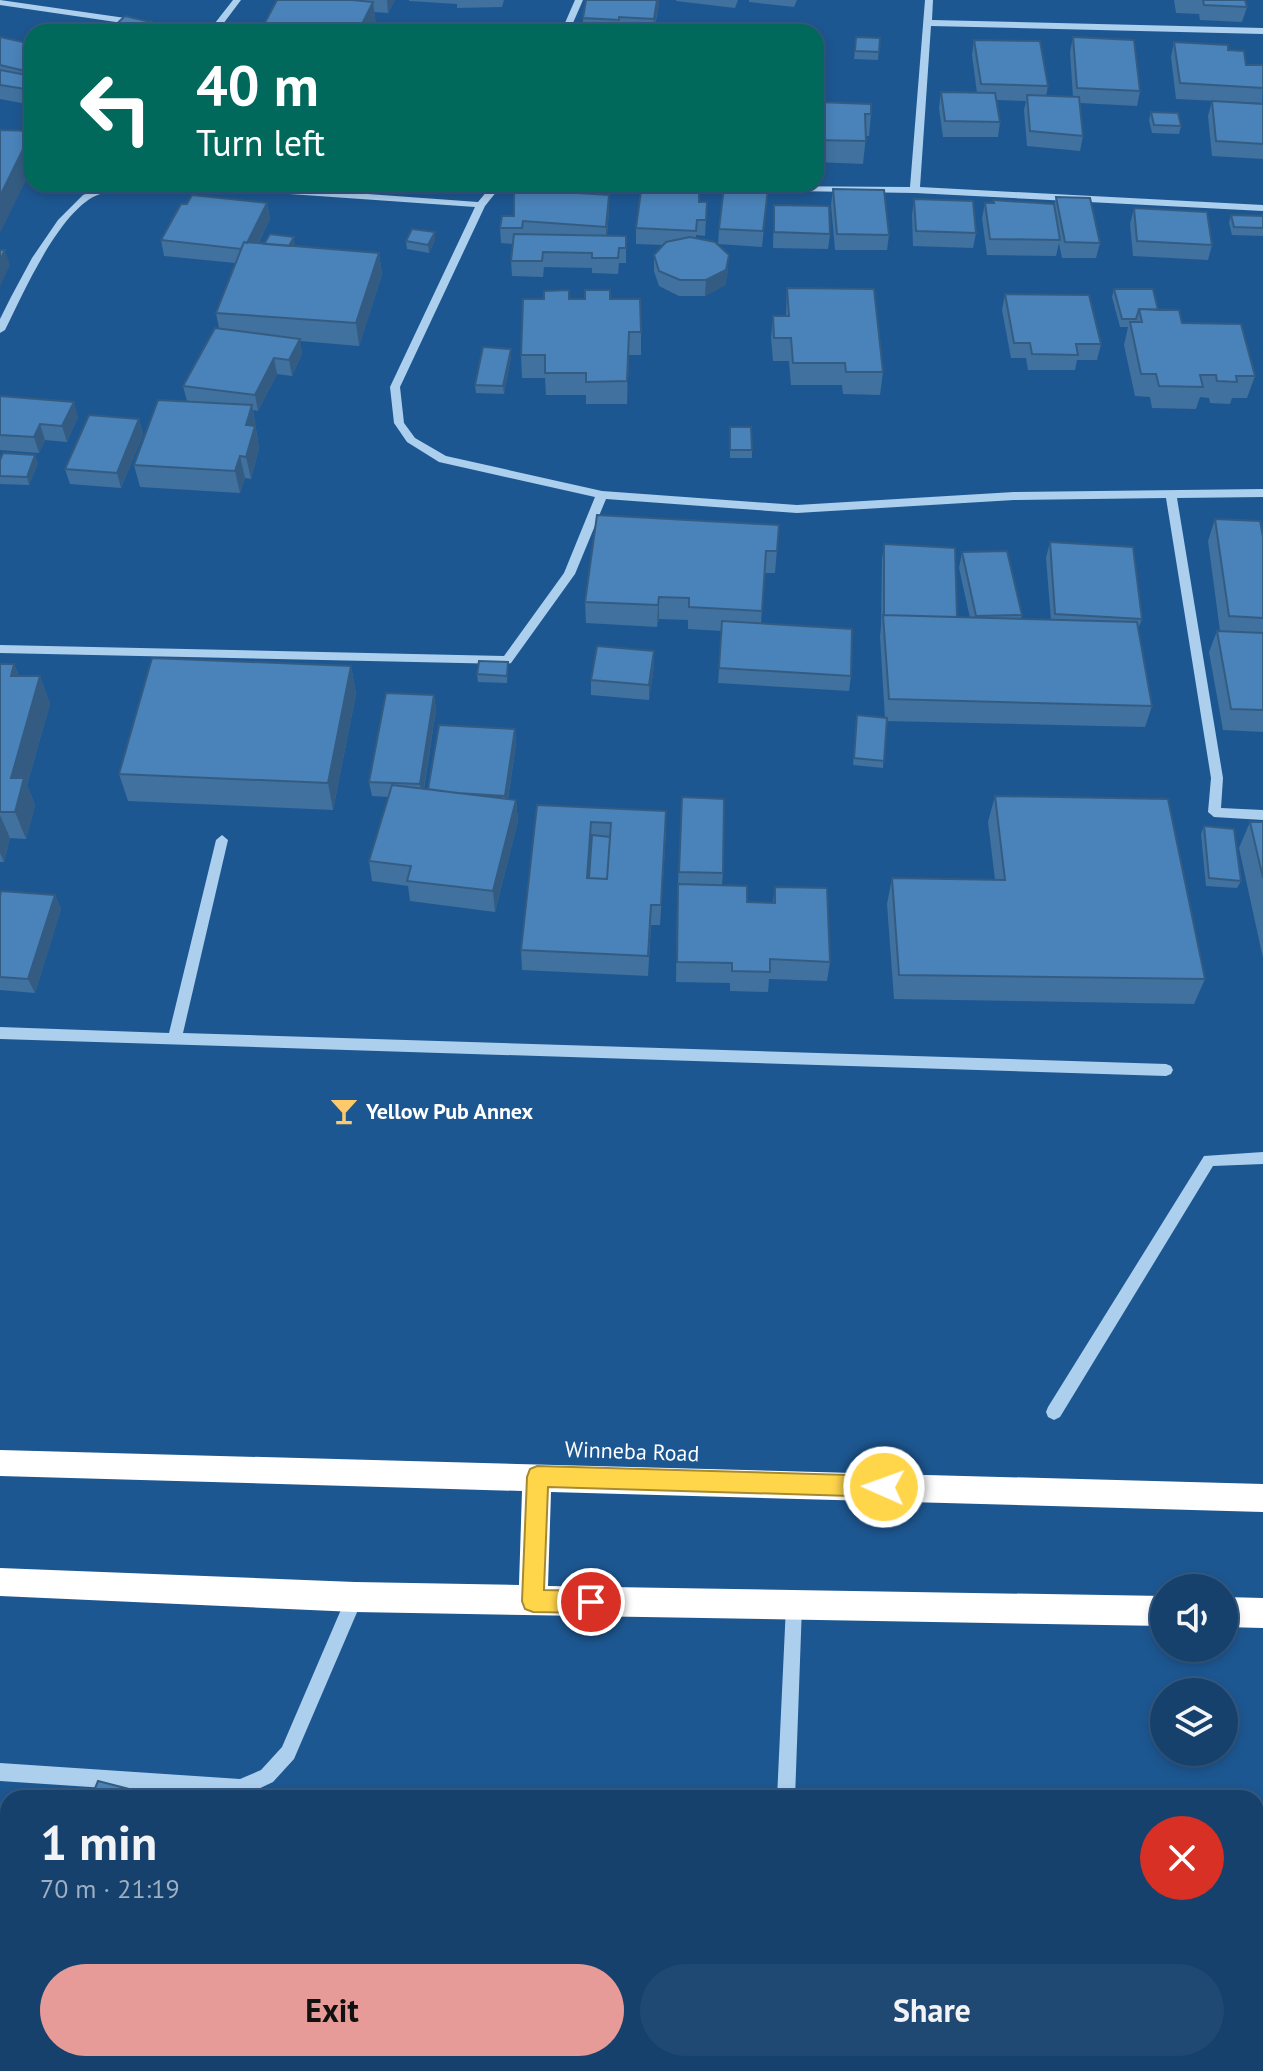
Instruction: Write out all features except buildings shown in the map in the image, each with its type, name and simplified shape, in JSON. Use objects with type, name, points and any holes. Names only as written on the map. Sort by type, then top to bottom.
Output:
[{"type":"highway","name":"Winneba Road","points":[[0,1463],[1263,1498]]},
{"type":"highway","points":[[533,1601],[537,1477]]},
{"type":"highway","points":[[0,1582],[355,1597],[1150,1611]]},
{"type":"highway","points":[[1238,1612],[1263,1613]]},
{"type":"street","points":[[218,24],[237,0]]},
{"type":"street","points":[[568,24],[579,0]]},
{"type":"street","points":[[915,190],[929,0]]},
{"type":"street","points":[[0,2],[148,24]]},
{"type":"street","points":[[928,23],[1263,31]]},
{"type":"street","points":[[824,189],[915,190],[1263,208]]},
{"type":"street","points":[[0,330],[34,265],[66,217],[86,197],[100,192]]},
{"type":"street","points":[[301,192],[481,205]]},
{"type":"street","points":[[493,192],[481,205],[395,387],[399,423],[411,440],[443,459],[602,495],[797,509],[1014,496],[1263,493]]},
{"type":"street","points":[[1171,494],[1217,778],[1214,812],[1263,815]]},
{"type":"street","points":[[0,649],[507,660],[569,574],[602,495]]},
{"type":"street","points":[[175,1038],[222,840]]},
{"type":"street","points":[[0,1033],[1166,1070]]},
{"type":"street","points":[[1054,1412],[1209,1160],[1263,1158]]},
{"type":"street","points":[[0,1772],[241,1788],[267,1776],[288,1753],[355,1597]]},
{"type":"street","points":[[786,1790],[794,1606]]},
{"type":"place","name":"Yellow Pub Annex","points":[[344,1111]]},
{"type":"route","points":[[591,1602],[533,1601],[537,1477],[884,1487]]}]
